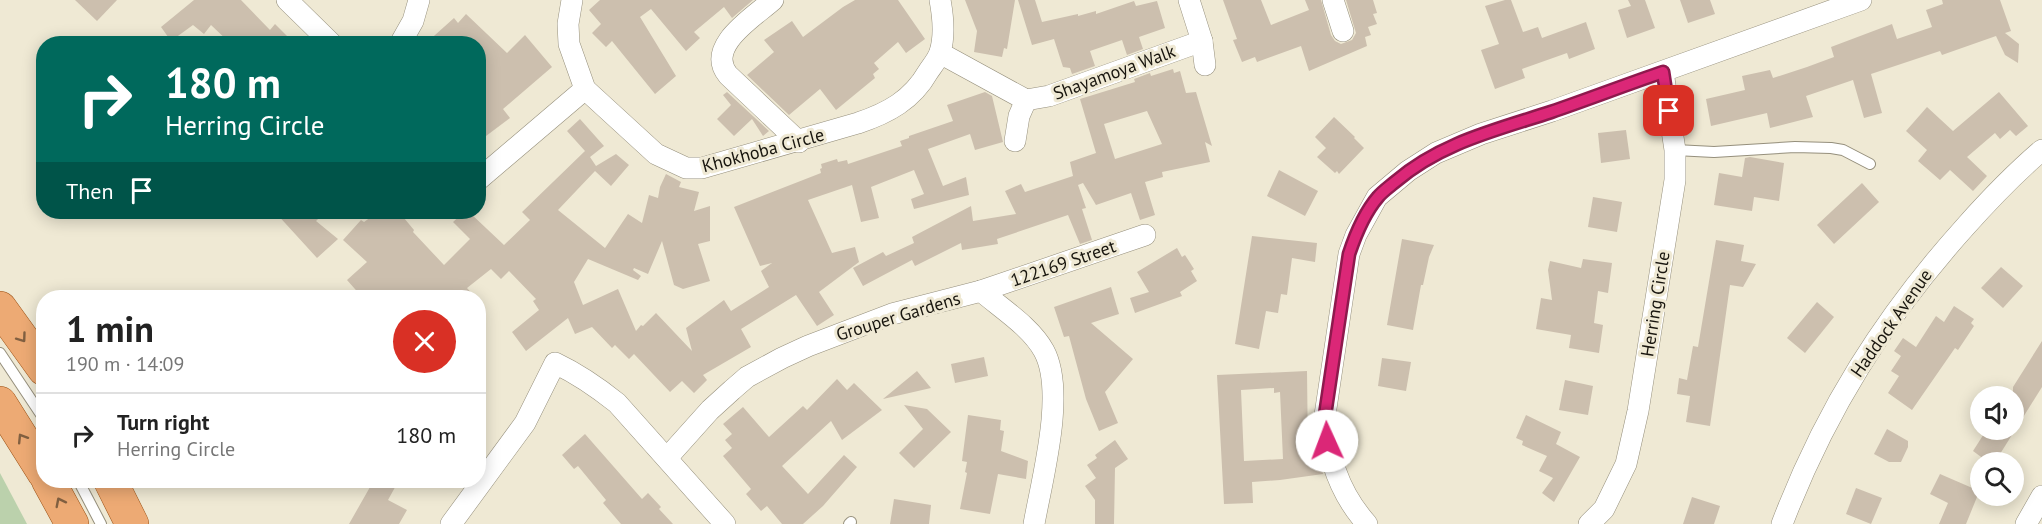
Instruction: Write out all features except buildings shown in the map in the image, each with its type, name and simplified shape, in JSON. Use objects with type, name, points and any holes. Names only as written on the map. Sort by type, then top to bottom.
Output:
[{"type":"main road","points":[[0,308],[36,358]]},
{"type":"main road","points":[[0,403],[36,460]]},
{"type":"main road","points":[[52,488],[72,524]]},
{"type":"main road","points":[[114,488],[132,524]]},
{"type":"street","points":[[287,0],[324,36]]},
{"type":"street","points":[[405,36],[413,21],[420,0]]},
{"type":"street","name":"Khokhoba Circle","points":[[572,0],[568,24],[569,44],[585,89],[656,154],[686,168],[710,167],[799,142],[879,116],[903,102],[920,86],[940,53],[942,38],[940,0]]},
{"type":"street","points":[[773,0],[730,37],[722,51],[723,64],[729,75],[799,142]]},
{"type":"street","points":[[1189,0],[1202,41],[1205,65]]},
{"type":"street","points":[[1333,0],[1343,32]]},
{"type":"street","points":[[1367,524],[1341,486],[1327,441],[1325,415],[1349,254],[1356,235],[1377,197],[1426,159],[1480,134],[1663,72],[1861,0]]},
{"type":"street","name":"Shayamoya Walk","points":[[1026,100],[1049,96],[1202,41]]},
{"type":"street","points":[[940,53],[1026,100],[1019,116],[1015,141]]},
{"type":"street","name":"Herring Circle","points":[[1589,524],[1604,509],[1626,465],[1638,411],[1675,180],[1675,150],[1663,72]]},
{"type":"street","points":[[486,173],[585,89]]},
{"type":"street","name":"Haddock Avenue","points":[[1782,524],[1818,439],[1864,356],[1895,311],[1938,257],[2003,185],[2042,150]]},
{"type":"street","name":"122169 Street","points":[[981,291],[1145,235]]},
{"type":"street","name":"Grouper Gardens","points":[[667,458],[710,410],[740,383],[782,358],[892,314],[981,291],[1021,324],[1036,340],[1045,352],[1050,369],[1053,385],[1052,423],[1035,524]]},
{"type":"street","points":[[486,476],[525,423],[555,363],[598,387],[617,403],[725,524]]},
{"type":"street","points":[[451,524],[477,488]]},
{"type":"street","points":[[2026,524],[2042,496]]},
{"type":"lane","points":[[1675,150],[1714,152],[1825,147],[1843,150],[1870,164]]},
{"type":"lane","points":[[0,352],[36,407]]},
{"type":"lane","points":[[82,488],[101,524]]},
{"type":"green space","points":[[0,473],[27,524],[0,524]]},
{"type":"route","points":[[1327,441],[1325,415],[1349,254],[1356,235],[1377,197],[1408,171],[1436,153],[1480,134],[1663,72],[1669,111]]}]
